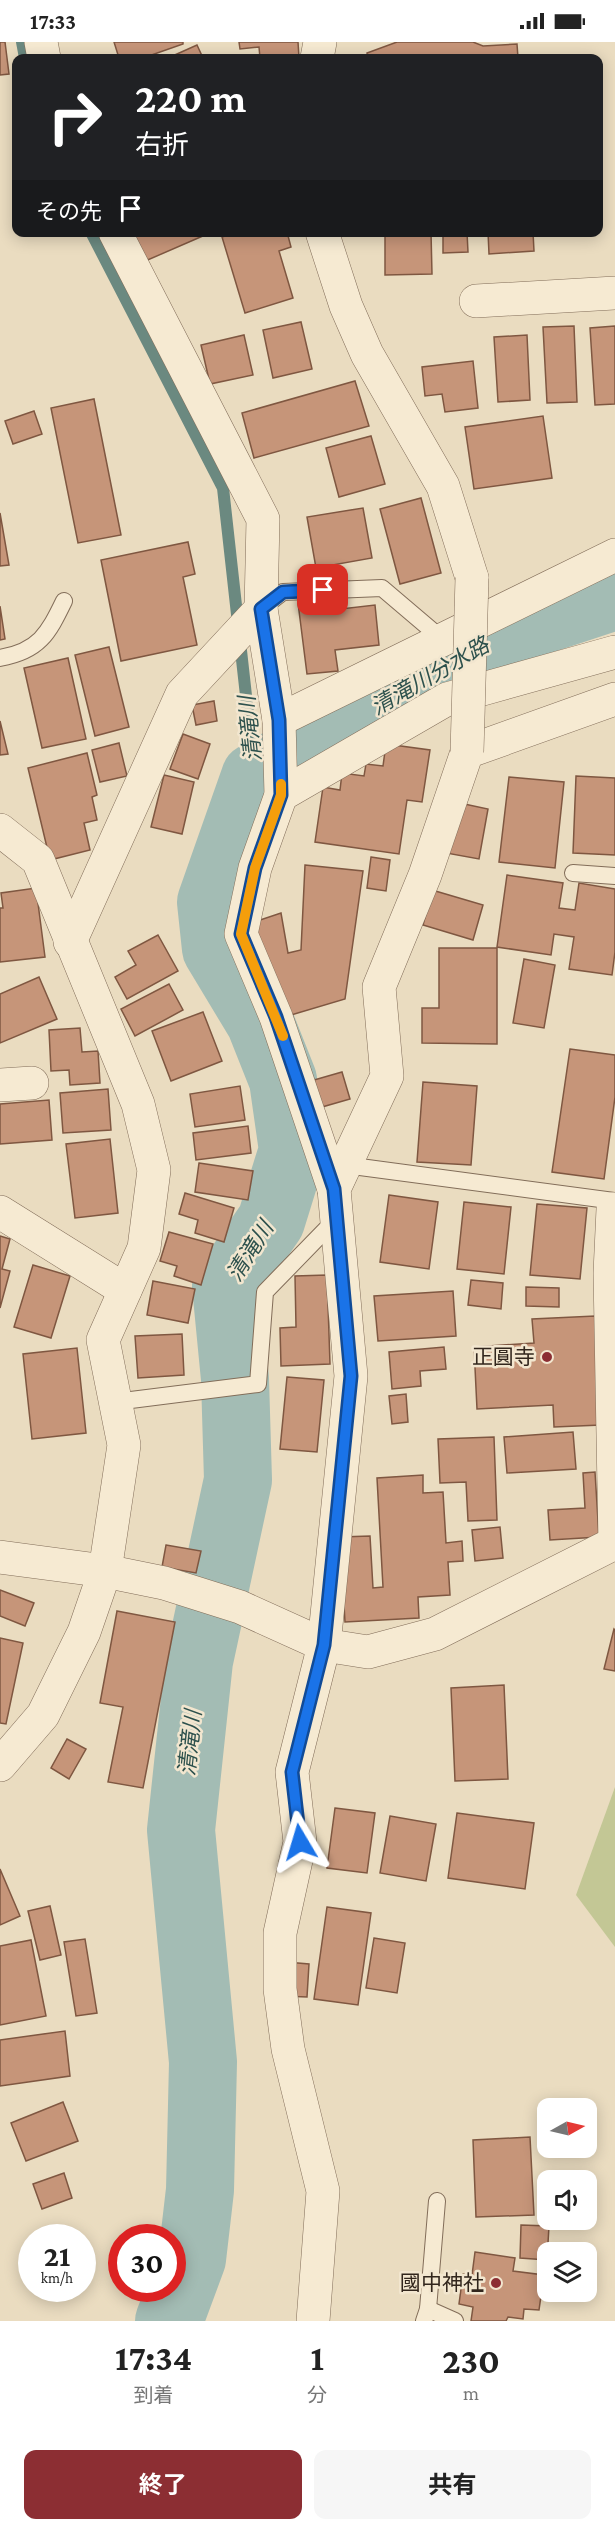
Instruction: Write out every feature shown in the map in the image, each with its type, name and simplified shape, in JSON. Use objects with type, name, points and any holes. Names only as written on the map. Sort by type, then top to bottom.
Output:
[{"type":"street","points":[[118,237],[263,519],[255,616],[279,729],[281,787],[255,868],[241,934],[276,1017],[339,1191],[351,1376],[324,1645],[292,1772],[300,1842],[280,1933],[279,1989],[288,2049],[323,2191],[313,2321]]},
{"type":"street","points":[[324,237],[346,306],[367,354],[443,486],[472,578],[467,752],[425,875],[379,987],[387,1076],[339,1191]]},
{"type":"street","points":[[476,301],[615,293]]},
{"type":"street","points":[[279,729],[442,639],[615,555]]},
{"type":"street","points":[[70,942],[182,694],[255,616]]},
{"type":"street","points":[[281,787],[447,699],[615,652]]},
{"type":"street","points":[[467,752],[615,699]]},
{"type":"street","points":[[0,830],[38,860],[138,1104],[154,1170],[144,1248],[103,1340],[124,1445],[105,1571],[84,1632],[43,1715],[0,1765]]},
{"type":"street","points":[[0,1085],[32,1083]]},
{"type":"street","points":[[0,1557],[105,1571],[164,1583],[240,1607],[324,1645],[368,1652],[435,1634],[615,1543],[610,1274],[614,1205]]},
{"type":"street","points":[[0,1212],[125,1290]]},
{"type":"lane","points":[[255,616],[283,592],[382,588],[442,639]]},
{"type":"lane","points":[[0,658],[18,654],[48,634],[64,601]]},
{"type":"lane","points":[[573,873],[615,876]]},
{"type":"lane","points":[[115,1402],[258,1384],[265,1292],[339,1191],[614,1205]]},
{"type":"lane","points":[[437,2201],[426,2315],[455,2321]]},
{"type":"green space","points":[[615,1787],[615,1947],[576,1895]]},
{"type":"building","points":[[0,42],[5,42],[9,74],[0,75]]},
{"type":"building","points":[[114,42],[183,42],[183,44],[154,54],[118,54]]},
{"type":"building","points":[[239,42],[298,42],[299,54],[260,54],[259,47],[240,49]]},
{"type":"building","points":[[397,42],[473,42],[483,46],[517,44],[518,54],[367,54]]},
{"type":"building","points":[[197,45],[201,54],[177,54]]},
{"type":"building","points":[[133,237],[200,237],[143,262]]},
{"type":"building","points":[[222,237],[288,237],[291,247],[279,251],[293,298],[245,313]]},
{"type":"building","points":[[385,237],[431,237],[432,274],[385,275]]},
{"type":"building","points":[[443,237],[467,237],[468,252],[443,253]]},
{"type":"building","points":[[488,237],[533,237],[534,251],[489,254]]},
{"type":"building","points":[[301,322],[312,369],[273,378],[263,330]]},
{"type":"building","points":[[574,326],[577,402],[547,403],[543,327]]},
{"type":"building","points":[[615,326],[615,404],[595,405],[590,328]]},
{"type":"building","points":[[244,335],[253,375],[210,384],[201,345]]},
{"type":"building","points":[[527,335],[530,400],[498,402],[494,337]]},
{"type":"building","points":[[473,361],[478,408],[445,412],[442,394],[425,396],[422,367]]},
{"type":"building","points":[[355,381],[369,426],[254,458],[242,413]]},
{"type":"building","points":[[94,399],[121,535],[78,543],[51,408]]},
{"type":"building","points":[[34,411],[42,434],[13,444],[5,421]]},
{"type":"building","points":[[543,416],[552,478],[474,489],[465,427]]},
{"type":"building","points":[[371,436],[385,484],[339,497],[326,448]]},
{"type":"building","points":[[421,498],[441,573],[400,584],[380,509]]},
{"type":"building","points":[[363,508],[372,558],[316,568],[307,517]]},
{"type":"building","points":[[0,513],[9,565],[0,566]]},
{"type":"building","points":[[188,542],[195,574],[183,577],[197,645],[121,661],[101,560]]},
{"type":"building","points":[[339,598],[341,609],[375,605],[379,645],[335,650],[338,671],[307,674],[298,603]]},
{"type":"building","points":[[0,606],[5,639],[0,640]]},
{"type":"building","points":[[109,647],[129,727],[95,736],[75,655]]},
{"type":"building","points":[[68,658],[86,739],[42,748],[24,668]]},
{"type":"building","points":[[214,701],[217,721],[196,725],[192,705]]},
{"type":"building","points":[[0,721],[8,754],[0,755]]},
{"type":"building","points":[[183,734],[210,744],[198,779],[170,769]]},
{"type":"building","points":[[119,743],[127,776],[100,782],[92,750]]},
{"type":"building","points":[[386,744],[430,750],[422,802],[407,800],[399,854],[315,842],[323,787],[340,790],[342,773],[364,776],[366,764],[383,766]]},
{"type":"building","points":[[87,753],[97,795],[92,797],[97,820],[84,823],[90,850],[50,860],[28,768]]},
{"type":"building","points":[[164,775],[194,782],[182,834],[151,827]]},
{"type":"building","points":[[576,776],[615,778],[615,855],[573,853]]},
{"type":"building","points":[[509,777],[564,782],[555,868],[499,862]]},
{"type":"building","points":[[455,802],[488,809],[479,859],[446,853]]},
{"type":"building","points":[[371,857],[390,860],[386,891],[367,888]]},
{"type":"building","points":[[305,865],[363,871],[345,999],[281,1018],[254,922],[281,913],[288,953],[301,950]]},
{"type":"building","points":[[507,875],[563,883],[559,908],[575,910],[579,883],[615,889],[615,952],[612,975],[569,969],[574,937],[554,934],[551,955],[497,947]]},
{"type":"building","points":[[36,888],[45,957],[0,962],[0,908],[3,908],[1,893]]},
{"type":"building","points":[[432,890],[483,905],[473,940],[423,925]]},
{"type":"building","points":[[158,935],[178,971],[127,999],[115,977],[136,965],[128,951]]},
{"type":"building","points":[[439,948],[497,948],[497,1044],[422,1043],[422,1008],[439,1008]]},
{"type":"building","points":[[524,959],[555,965],[544,1028],[513,1023]]},
{"type":"building","points":[[39,977],[57,1019],[0,1043],[0,994]]},
{"type":"building","points":[[169,984],[183,1010],[135,1036],[121,1009]]},
{"type":"building","points":[[203,1012],[222,1061],[171,1081],[152,1031]]},
{"type":"building","points":[[80,1028],[82,1052],[98,1051],[100,1083],[70,1085],[69,1070],[51,1071],[49,1030]]},
{"type":"building","points":[[570,1049],[615,1055],[615,1097],[604,1179],[552,1172]]},
{"type":"building","points":[[342,1072],[350,1099],[322,1107],[314,1080]]},
{"type":"building","points":[[423,1082],[477,1086],[471,1165],[417,1162]]},
{"type":"building","points":[[240,1086],[245,1120],[195,1127],[190,1094]]},
{"type":"building","points":[[108,1089],[111,1130],[63,1133],[60,1093]]},
{"type":"building","points":[[49,1100],[52,1140],[0,1144],[0,1104]]},
{"type":"building","points":[[248,1126],[251,1153],[196,1160],[193,1133]]},
{"type":"building","points":[[110,1139],[118,1213],[75,1218],[66,1144]]},
{"type":"building","points":[[199,1163],[253,1171],[248,1200],[195,1192]]},
{"type":"building","points":[[185,1193],[234,1208],[224,1242],[195,1233],[198,1220],[179,1214]]},
{"type":"building","points":[[389,1195],[438,1202],[429,1269],[380,1262]]},
{"type":"building","points":[[464,1202],[511,1207],[504,1274],[457,1269]]},
{"type":"building","points":[[537,1204],[587,1208],[580,1279],[530,1275]]},
{"type":"building","points":[[169,1232],[213,1244],[201,1285],[174,1276],[177,1266],[160,1261]]},
{"type":"building","points":[[0,1236],[10,1239],[2,1269],[10,1271],[0,1308]]},
{"type":"building","points":[[33,1265],[70,1276],[51,1338],[14,1327]]},
{"type":"building","points":[[327,1275],[330,1364],[281,1366],[280,1328],[296,1327],[295,1276]]},
{"type":"building","points":[[471,1280],[503,1283],[501,1309],[468,1305]]},
{"type":"building","points":[[153,1281],[195,1289],[188,1323],[147,1315]]},
{"type":"building","points":[[526,1287],[559,1288],[559,1307],[526,1306]]},
{"type":"building","points":[[453,1291],[456,1336],[378,1341],[374,1296]]},
{"type":"building","points":[[595,1316],[601,1425],[554,1427],[553,1405],[477,1409],[474,1347],[534,1343],[532,1319]]},
{"type":"building","points":[[182,1334],[184,1375],[138,1378],[135,1336]]},
{"type":"building","points":[[444,1347],[446,1369],[420,1371],[421,1386],[392,1389],[389,1352]]},
{"type":"building","points":[[77,1348],[86,1433],[32,1439],[23,1354]]},
{"type":"building","points":[[287,1377],[324,1380],[317,1452],[280,1449]]},
{"type":"building","points":[[406,1394],[408,1422],[392,1424],[389,1396]]},
{"type":"building","points":[[573,1432],[576,1469],[507,1473],[504,1437]]},
{"type":"building","points":[[494,1437],[497,1520],[468,1521],[466,1482],[440,1483],[438,1439]]},
{"type":"building","points":[[595,1472],[599,1537],[550,1540],[548,1510],[585,1508],[583,1473]]},
{"type":"building","points":[[423,1475],[423,1493],[443,1492],[446,1543],[462,1541],[463,1561],[448,1562],[450,1595],[418,1597],[419,1618],[345,1622],[340,1537],[370,1536],[373,1588],[383,1587],[377,1478]]},
{"type":"building","points":[[500,1527],[503,1558],[475,1561],[472,1530]]},
{"type":"building","points":[[166,1545],[201,1551],[196,1573],[162,1567]]},
{"type":"building","points":[[0,1590],[34,1603],[25,1626],[0,1616]]},
{"type":"building","points":[[117,1611],[175,1622],[143,1788],[108,1782],[123,1707],[100,1703]]},
{"type":"building","points":[[615,1630],[615,1671],[604,1669]]},
{"type":"building","points":[[0,1638],[23,1643],[6,1724],[0,1723]]},
{"type":"building","points":[[504,1685],[508,1779],[455,1781],[451,1688]]},
{"type":"building","points":[[67,1739],[86,1749],[69,1779],[51,1768]]},
{"type":"building","points":[[335,1808],[375,1813],[367,1873],[327,1868]]},
{"type":"building","points":[[457,1813],[534,1823],[525,1889],[448,1878]]},
{"type":"building","points":[[390,1816],[436,1824],[426,1881],[380,1873]]},
{"type":"building","points":[[0,1869],[20,1916],[0,1925]]},
{"type":"building","points":[[50,1906],[61,1955],[40,1960],[28,1911]]},
{"type":"building","points":[[327,1907],[371,1913],[358,2005],[314,1999]]},
{"type":"building","points":[[374,1938],[405,1943],[397,1993],[366,1988]]},
{"type":"building","points":[[85,1939],[97,2013],[76,2016],[64,1942]]},
{"type":"building","points":[[31,1940],[46,2016],[0,2025],[0,1946]]},
{"type":"building","points":[[286,1962],[309,1964],[307,1997],[283,1996]]},
{"type":"building","points":[[65,2031],[70,2076],[0,2086],[0,2040]]},
{"type":"building","points":[[63,2102],[78,2141],[26,2161],[11,2123]]},
{"type":"building","points":[[530,2137],[534,2215],[476,2217],[473,2140]]},
{"type":"building","points":[[64,2173],[72,2198],[42,2209],[33,2184]]},
{"type":"building","points":[[521,2225],[537,2226],[537,2230],[549,2230],[548,2242],[537,2242],[537,2259],[520,2258]]},
{"type":"building","points":[[475,2252],[515,2258],[513,2271],[537,2274],[539,2310],[524,2309],[523,2319],[508,2317],[506,2321],[471,2321],[473,2307],[459,2304],[463,2274],[472,2275]]},
{"type":"waterway","name":"清滝川","points":[[22,42],[24,54]]},
{"type":"waterway","name":"清滝川","points":[[94,237],[223,488],[255,777]]},
{"type":"waterway","name":"清滝川","points":[[169,2321],[192,2259],[200,2190],[203,2062],[181,1830],[199,1661],[238,1480],[235,1379],[226,1286],[271,1221],[293,1150],[283,1080],[260,1022],[216,949],[211,902],[255,777],[503,633],[615,596]]},
{"type":"slow traffic","points":[[281,784],[281,795],[255,868],[241,934],[283,1036]]},
{"type":"place","name":"正圓寺","points":[[547,1357]]},
{"type":"place","name":"國中神社","points":[[496,2283]]},
{"type":"route","points":[[300,1842],[292,1772],[324,1645],[351,1376],[334,1189],[276,1017],[241,934],[255,868],[281,795],[279,720],[261,609],[283,592],[323,590]]},
{"type":"water label","name":"清滝川分水路","points":[[430,676]]}]
